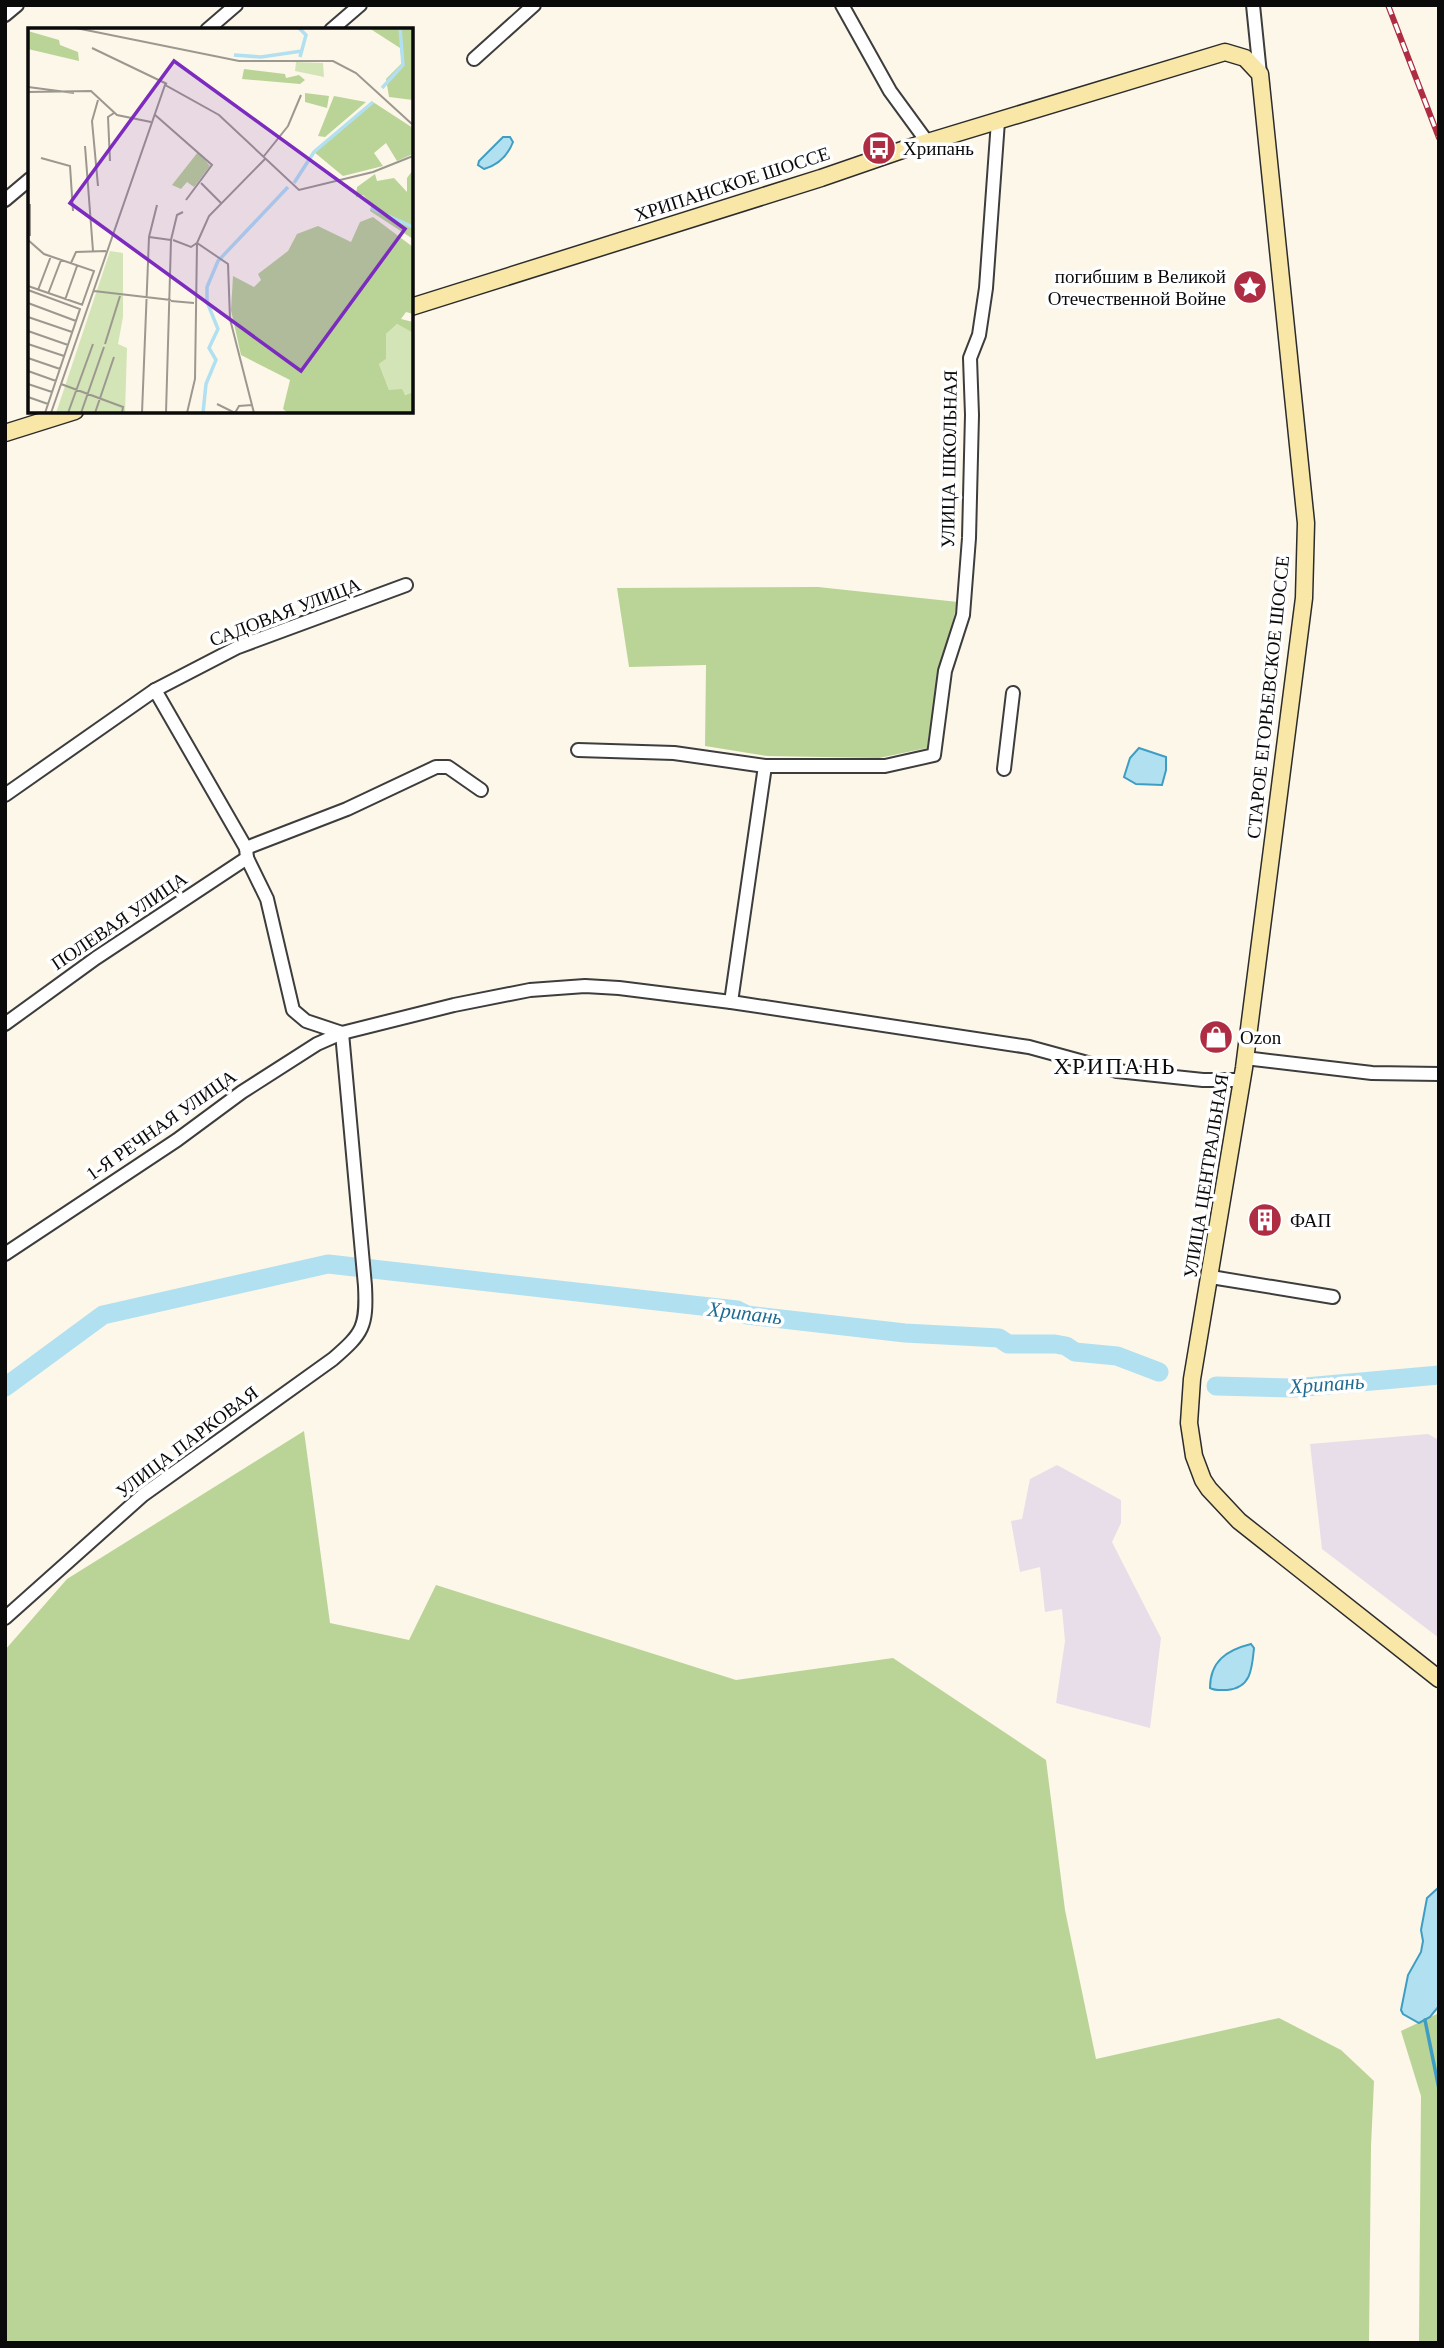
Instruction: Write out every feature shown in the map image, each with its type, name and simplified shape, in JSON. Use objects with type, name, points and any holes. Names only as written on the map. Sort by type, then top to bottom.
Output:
[{"type":"main road","name":"ХРИПАНСКОЕ ШОССЕ","points":[[413,306],[1225,52],[1245,58],[1260,74]]},
{"type":"main road","name":"СТАРОЕ ЕГОРЬЕВСКОЕ ШОССЕ","points":[[1245,1058],[1304,598],[1306,563],[1306,523],[1260,74]]},
{"type":"main road","points":[[5,433],[69,413]]},
{"type":"main road","name":"УЛИЦА ЦЕНТРАЛЬНАЯ","points":[[1245,1058],[1192,1379],[1189,1423],[1194,1456],[1209,1489],[1239,1521],[1439,1679]]},
{"type":"street","points":[[5,15],[17,5]]},
{"type":"street","points":[[209,28],[236,5]]},
{"type":"street","points":[[333,28],[360,5]]},
{"type":"street","points":[[474,59],[534,5]]},
{"type":"street","points":[[842,5],[890,91],[928,143]]},
{"type":"street","name":"СТАРОЕ ЕГОРЬЕВСКОЕ ШОССЕ","points":[[1253,5],[1260,74]]},
{"type":"street","name":"УЛИЦА ШКОЛЬНАЯ","points":[[765,766],[885,766],[934,755],[946,671],[962,615],[969,538],[972,415],[970,358],[979,335],[986,288],[998,121]]},
{"type":"street","points":[[5,200],[28,181]]},
{"type":"street","name":"САДОВАЯ УЛИЦА","points":[[5,795],[155,690],[238,647],[406,585]]},
{"type":"street","points":[[155,690],[247,853],[267,899],[293,1010],[306,1021],[342,1033]]},
{"type":"street","points":[[1004,769],[1013,693]]},
{"type":"street","points":[[578,750],[674,753],[765,766],[731,1002]]},
{"type":"street","name":"ПОЛЕВАЯ УЛИЦА","points":[[5,1024],[247,853],[436,767],[448,767],[481,790]]},
{"type":"street","name":"1-Я РЕЧНАЯ УЛИЦА","points":[[5,1254],[317,1044],[342,1033],[453,1005],[530,990],[585,986],[620,988],[731,1002],[1029,1047],[1117,1071],[1203,1080],[1242,1080]]},
{"type":"street","name":"УЛИЦА ПАРКОВАЯ","points":[[5,1618],[143,1495],[333,1359],[357,1338],[366,1308],[365,1286],[342,1033]]},
{"type":"street","points":[[1245,1058],[1372,1073],[1439,1074]]},
{"type":"street","points":[[1210,1277],[1333,1297]]},
{"type":"shaded area","points":[[1428,1434],[1439,1440],[1439,1638],[1322,1549],[1310,1444]]},
{"type":"shaded area","points":[[1057,1465],[1121,1500],[1121,1523],[1112,1542],[1161,1638],[1150,1728],[1056,1703],[1065,1641],[1062,1609],[1045,1612],[1040,1567],[1020,1572],[1011,1521],[1022,1519],[1030,1479]]},
{"type":"green space","points":[[818,587],[958,602],[939,669],[927,748],[879,758],[767,756],[705,746],[706,665],[629,667],[617,588]]},
{"type":"green space","points":[[304,1431],[330,1623],[409,1640],[436,1585],[736,1680],[893,1658],[1046,1760],[1065,1910],[1096,2059],[1279,2018],[1341,2050],[1374,2081],[1369,2343],[5,2343],[5,1650],[67,1579]]},
{"type":"green space","points":[[1439,2013],[1439,2343],[1419,2343],[1421,2096],[1401,2031]]},
{"type":"water","points":[[503,137],[510,137],[513,142],[505,155],[484,169],[478,165],[479,161]]},
{"type":"water","points":[[1139,748],[1166,757],[1162,785],[1136,784],[1124,777],[1130,758]]},
{"type":"water","points":[[1251,1644],[1254,1648],[1252,1663],[1246,1681],[1241,1686],[1227,1690],[1210,1688],[1213,1671],[1222,1658],[1227,1653]]},
{"type":"water","points":[[1438,1888],[1439,2006],[1430,2017],[1419,2023],[1401,2010],[1408,1975],[1421,1952],[1421,1930],[1427,1898]]},
{"type":"waterway","name":"Хрипань","points":[[5,1387],[103,1315],[328,1264],[737,1310],[747,1315],[905,1333],[999,1338],[1008,1344],[1055,1344],[1066,1346],[1075,1352],[1117,1356],[1159,1372]]},
{"type":"waterway","name":"Хрипань","points":[[1216,1386],[1294,1388],[1439,1375]]},
{"type":"waterway","points":[[1425,2020],[1439,2089]]},
{"type":"railway","points":[[1388,5],[1439,138]]},
{"type":"place","name":"Хрипань","points":[[879,148]]},
{"type":"place","name":"погибшим в Великой Отечественной Войне","points":[[1250,287]]},
{"type":"place","name":"Ozon","points":[[1216,1037]]},
{"type":"place","name":"ФАП","points":[[1265,1220]]},
{"type":"district","name":"ХРИПАНЬ","points":[[1115,1066]]}]
